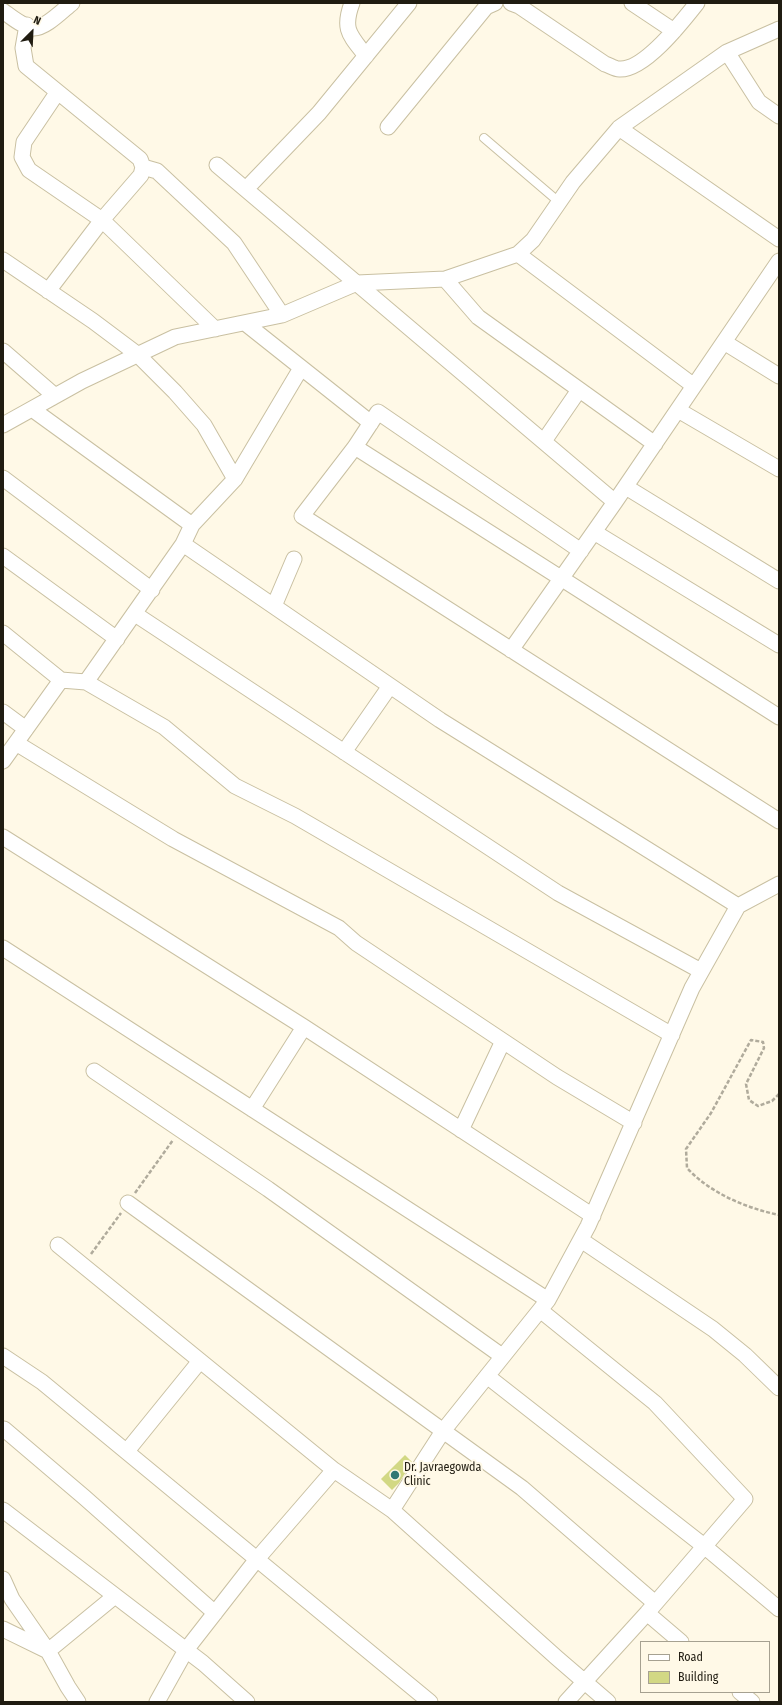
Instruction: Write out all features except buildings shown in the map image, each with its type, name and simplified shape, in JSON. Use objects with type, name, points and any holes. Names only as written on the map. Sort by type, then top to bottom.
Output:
[{"type":"street","points":[[3,11],[17,21],[33,28],[46,24],[72,3]]},
{"type":"street","points":[[352,3],[348,12],[347,31],[366,56]]},
{"type":"street","points":[[246,189],[319,113],[409,3]]},
{"type":"street","points":[[388,127],[486,7],[495,3]]},
{"type":"street","points":[[511,3],[519,6],[605,64],[618,70],[629,68],[640,63],[674,31],[697,3]]},
{"type":"street","points":[[632,3],[674,31]]},
{"type":"street","points":[[27,25],[24,48],[26,66],[57,93],[140,159],[143,166],[141,175],[102,220],[48,290]]},
{"type":"street","points":[[3,425],[55,396],[137,354],[175,337],[282,316],[357,283],[445,279],[518,254],[533,240],[572,182],[619,128],[726,52],[779,29]]},
{"type":"street","points":[[726,52],[759,102],[779,116]]},
{"type":"street","points":[[57,93],[24,142],[22,157],[29,170],[102,220],[215,329]]},
{"type":"street","points":[[619,128],[779,239]]},
{"type":"street","points":[[217,165],[615,502]]},
{"type":"street","points":[[143,166],[157,171],[234,243],[282,316]]},
{"type":"street","points":[[518,254],[694,386]]},
{"type":"street","points":[[3,260],[48,290],[137,354],[175,392],[204,425],[235,479]]},
{"type":"street","points":[[512,650],[626,487],[779,263]]},
{"type":"street","points":[[445,279],[478,317],[655,444]]},
{"type":"street","points":[[245,323],[371,423]]},
{"type":"street","points":[[724,342],[779,376]]},
{"type":"street","points":[[3,351],[55,396]]},
{"type":"street","points":[[86,682],[152,590],[183,544],[192,525],[235,479],[302,368]]},
{"type":"street","points":[[544,441],[579,390]]},
{"type":"street","points":[[32,409],[192,525]]},
{"type":"street","points":[[678,410],[779,469]]},
{"type":"street","points":[[581,551],[378,412],[355,447],[302,516],[779,821]]},
{"type":"street","points":[[355,447],[779,717]]},
{"type":"street","points":[[3,478],[152,590]]},
{"type":"street","points":[[626,487],[779,581]]},
{"type":"street","points":[[594,532],[779,645]]},
{"type":"street","points":[[183,544],[440,720],[738,906]]},
{"type":"street","points":[[3,556],[117,639]]},
{"type":"street","points":[[274,606],[294,559]]},
{"type":"street","points":[[135,614],[558,893],[701,971]]},
{"type":"street","points":[[3,633],[61,680],[86,682],[164,727],[235,786],[295,816],[672,1035]]},
{"type":"street","points":[[3,761],[61,680]]},
{"type":"street","points":[[344,752],[390,686]]},
{"type":"street","points":[[3,712],[26,729]]},
{"type":"street","points":[[16,743],[173,839],[339,928],[356,943],[556,1077],[634,1123]]},
{"type":"street","points":[[3,837],[304,1027],[593,1216]]},
{"type":"street","points":[[392,1510],[443,1431],[544,1305],[593,1216],[692,988],[738,906],[776,890]]},
{"type":"street","points":[[3,948],[252,1109],[544,1305],[655,1403],[744,1499],[651,1608],[566,1702]]},
{"type":"street","points":[[252,1109],[304,1027]]},
{"type":"street","points":[[461,1130],[503,1041]]},
{"type":"street","points":[[94,1071],[268,1189],[502,1356]]},
{"type":"street","points":[[128,1203],[522,1488],[651,1608],[680,1641]]},
{"type":"street","points":[[581,1240],[713,1329],[745,1355],[779,1388]]},
{"type":"street","points":[[58,1245],[334,1470],[392,1510],[608,1702]]},
{"type":"street","points":[[3,1356],[42,1382],[430,1702]]},
{"type":"street","points":[[127,1452],[200,1361]]},
{"type":"street","points":[[487,1376],[704,1546],[779,1609]]},
{"type":"street","points":[[4,1429],[215,1612]]},
{"type":"street","points":[[157,1702],[186,1650],[257,1559],[334,1470]]},
{"type":"street","points":[[3,1510],[186,1650],[247,1702]]},
{"type":"street","points":[[3,1579],[12,1600],[48,1650],[78,1702]]},
{"type":"street","points":[[48,1650],[115,1596]]},
{"type":"street","points":[[3,1629],[48,1650]]},
{"type":"street","points":[[741,1693],[752,1702]]},
{"type":"lane","points":[[484,138],[559,202]]},
{"type":"path","points":[[779,1094],[772,1101],[758,1106],[749,1100],[746,1084],[764,1048],[763,1042],[751,1040],[711,1113],[686,1149],[687,1168],[696,1178],[729,1198],[764,1212],[779,1215]]},
{"type":"place","name":"Dr. Javraegowda Clinic","points":[[395,1475]]}]
